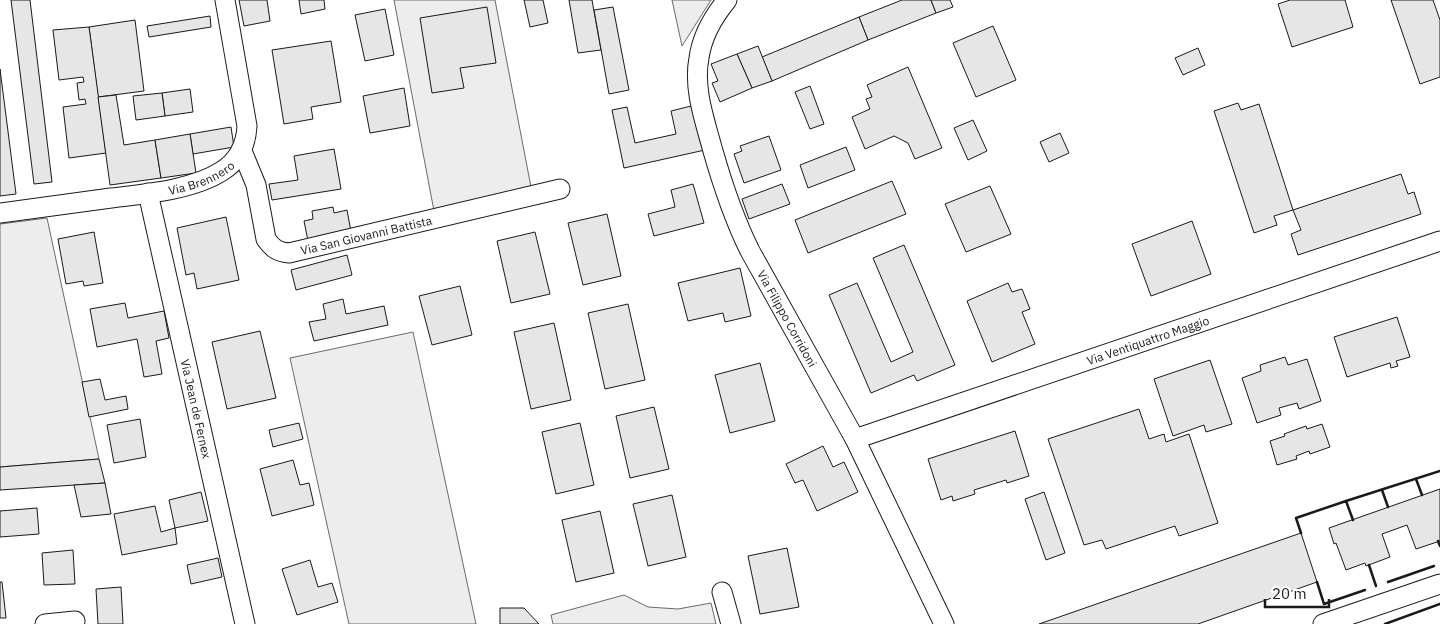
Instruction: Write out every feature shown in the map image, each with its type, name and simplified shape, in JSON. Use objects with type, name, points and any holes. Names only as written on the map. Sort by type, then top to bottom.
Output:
[{"type":"street","name":"Via Brennero","points":[[0,213],[171,189],[212,177],[223,171],[233,162],[242,150],[246,138],[247,115],[225,0]]},
{"type":"street","name":"Via Filippo Corridoni","points":[[727,0],[704,36],[698,58],[698,87],[709,137],[728,200],[739,229],[855,439],[944,624]]},
{"type":"street","name":"Via San Giovanni Battista","points":[[242,150],[256,185],[266,240],[271,247],[279,252],[290,253],[560,189]]},
{"type":"street","name":"Via Jean de Fernex","points":[[148,193],[245,624]]},
{"type":"street","name":"Via Ventiquattro Maggio","points":[[855,439],[1440,241]]},
{"type":"street","points":[[1323,624],[1440,584]]},
{"type":"street","points":[[722,592],[731,624]]},
{"type":"street","points":[[45,624],[75,621]]},
{"type":"shaded area","points":[[394,0],[495,0],[531,187],[434,211]]},
{"type":"shaded area","points":[[672,0],[711,0],[682,46]]},
{"type":"shaded area","points":[[47,218],[99,459],[0,467],[0,224]]},
{"type":"shaded area","points":[[413,332],[476,624],[349,624],[290,358]]},
{"type":"shaded area","points":[[624,595],[648,607],[678,609],[711,603],[716,624],[553,624],[551,615]]},
{"type":"building","points":[[11,0],[30,0],[52,182],[34,184]]},
{"type":"building","points":[[239,0],[267,0],[270,21],[244,26]]},
{"type":"building","points":[[299,0],[324,0],[325,9],[301,14]]},
{"type":"building","points":[[524,0],[543,0],[548,23],[530,27]]},
{"type":"building","points":[[569,0],[592,0],[601,50],[578,53]]},
{"type":"building","points":[[902,0],[931,0],[936,13],[868,40],[859,17]]},
{"type":"building","points":[[931,0],[950,0],[953,7],[936,13]]},
{"type":"building","points":[[1290,0],[1345,0],[1353,27],[1292,47],[1278,4]]},
{"type":"building","points":[[1391,0],[1433,0],[1440,20],[1440,77],[1420,84]]},
{"type":"building","points":[[487,7],[496,63],[460,68],[464,88],[432,93],[420,18]]},
{"type":"building","points":[[613,7],[629,90],[609,94],[594,10]]},
{"type":"building","points":[[385,9],[394,55],[365,61],[355,15]]},
{"type":"building","points":[[210,16],[211,27],[149,37],[147,26]]},
{"type":"building","points":[[859,17],[868,40],[772,81],[762,57]]},
{"type":"building","points":[[135,20],[144,91],[98,97],[89,27]]},
{"type":"building","points":[[993,26],[1016,80],[976,97],[953,43]]},
{"type":"building","points":[[89,27],[106,153],[69,158],[63,107],[86,104],[85,99],[79,100],[77,83],[84,82],[83,77],[59,80],[53,30]]},
{"type":"building","points":[[331,41],[341,102],[311,107],[313,119],[284,124],[272,50]]},
{"type":"building","points":[[758,46],[772,81],[752,88],[737,54]]},
{"type":"building","points":[[1198,48],[1205,65],[1183,75],[1175,58]]},
{"type":"building","points":[[737,54],[752,88],[720,102],[712,83],[718,81],[711,64]]},
{"type":"building","points":[[908,67],[942,148],[915,159],[908,143],[894,136],[865,149],[852,117],[870,109],[866,99],[872,97],[867,85]]},
{"type":"building","points":[[0,69],[16,194],[0,196]]},
{"type":"building","points":[[810,86],[824,124],[810,129],[795,92]]},
{"type":"building","points":[[404,88],[410,126],[370,133],[363,96]]},
{"type":"building","points":[[190,89],[193,112],[165,116],[162,93]]},
{"type":"building","points":[[162,93],[165,116],[136,120],[133,96]]},
{"type":"building","points":[[116,95],[124,145],[155,140],[161,178],[110,185],[98,97]]},
{"type":"building","points":[[1238,103],[1241,110],[1259,104],[1293,210],[1274,216],[1277,225],[1254,233],[1214,111]]},
{"type":"building","points":[[695,105],[705,150],[624,168],[612,110],[627,107],[635,143],[676,134],[671,111]]},
{"type":"building","points":[[973,120],[987,151],[968,160],[954,128]]},
{"type":"building","points":[[231,127],[234,147],[193,154],[190,134]]},
{"type":"building","points":[[1060,133],[1069,153],[1049,162],[1040,142]]},
{"type":"building","points":[[190,134],[196,173],[161,178],[155,140]]},
{"type":"building","points":[[769,136],[781,170],[744,183],[734,154],[742,151],[740,146]]},
{"type":"building","points":[[846,147],[855,170],[808,188],[800,165]]},
{"type":"building","points":[[334,149],[341,189],[272,200],[269,184],[298,180],[294,156]]},
{"type":"building","points":[[1401,174],[1408,194],[1414,192],[1421,214],[1298,255],[1291,234],[1301,230],[1293,210]]},
{"type":"building","points":[[892,181],[906,214],[808,253],[795,220]]},
{"type":"building","points":[[693,184],[704,223],[654,236],[648,214],[675,207],[671,190]]},
{"type":"building","points":[[782,184],[790,204],[749,219],[742,199]]},
{"type":"building","points":[[990,186],[1011,234],[966,252],[945,204]]},
{"type":"building","points":[[333,207],[334,213],[347,210],[352,237],[309,246],[304,221],[313,219],[312,211]]},
{"type":"building","points":[[607,214],[621,276],[583,285],[568,223]]},
{"type":"building","points":[[226,217],[239,280],[197,289],[194,273],[186,275],[177,228]]},
{"type":"building","points":[[1192,221],[1211,274],[1151,296],[1132,244]]},
{"type":"building","points":[[94,232],[103,283],[84,286],[83,281],[66,284],[58,239]]},
{"type":"building","points":[[535,232],[550,294],[511,303],[497,241]]},
{"type":"building","points":[[904,245],[955,365],[917,381],[914,375],[871,393],[829,295],[857,283],[891,362],[913,352],[873,258]]},
{"type":"building","points":[[347,255],[352,275],[296,290],[291,270]]},
{"type":"building","points":[[740,268],[751,316],[725,322],[723,313],[688,321],[678,283]]},
{"type":"building","points":[[1008,283],[1012,292],[1022,289],[1030,309],[1022,312],[1035,344],[992,362],[967,301]]},
{"type":"building","points":[[460,286],[472,335],[432,345],[419,296]]},
{"type":"building","points":[[343,299],[346,314],[384,306],[388,325],[314,341],[309,322],[326,319],[323,304]]},
{"type":"building","points":[[125,303],[128,318],[164,311],[169,338],[156,341],[162,374],[144,377],[137,339],[97,347],[90,309]]},
{"type":"building","points":[[628,304],[645,380],[605,389],[588,313]]},
{"type":"building","points":[[1397,317],[1410,357],[1396,361],[1398,366],[1391,368],[1390,363],[1347,377],[1334,337]]},
{"type":"building","points":[[554,323],[571,400],[531,409],[514,332]]},
{"type":"building","points":[[260,331],[276,398],[227,409],[212,342]]},
{"type":"building","points":[[1285,357],[1288,365],[1307,359],[1321,401],[1299,409],[1297,403],[1279,408],[1281,415],[1257,423],[1242,378],[1261,371],[1260,365]]},
{"type":"building","points":[[1210,360],[1232,424],[1206,432],[1204,425],[1173,436],[1154,379]]},
{"type":"building","points":[[760,363],[775,421],[730,433],[715,375]]},
{"type":"building","points":[[100,379],[105,400],[126,396],[128,409],[89,417],[82,382]]},
{"type":"building","points":[[654,407],[669,469],[630,478],[616,416]]},
{"type":"building","points":[[1139,409],[1149,439],[1164,434],[1166,442],[1189,434],[1218,523],[1179,536],[1175,526],[1106,549],[1102,540],[1084,545],[1048,439]]},
{"type":"building","points":[[140,419],[146,457],[114,463],[107,425]]},
{"type":"building","points":[[299,423],[303,439],[273,447],[269,430]]},
{"type":"building","points":[[580,423],[594,485],[556,494],[542,432]]},
{"type":"building","points":[[1322,424],[1330,447],[1310,454],[1309,451],[1296,456],[1297,459],[1277,465],[1270,441],[1306,426],[1307,429]]},
{"type":"building","points":[[1015,431],[1029,476],[1007,483],[1006,480],[974,490],[975,494],[953,501],[952,496],[941,500],[928,459]]},
{"type":"building","points":[[823,446],[833,467],[844,462],[858,492],[817,511],[803,480],[795,483],[786,464]]},
{"type":"building","points":[[99,459],[105,483],[0,490],[0,467]]},
{"type":"building","points":[[293,460],[300,485],[309,483],[314,505],[272,516],[260,469]]},
{"type":"building","points":[[105,483],[111,514],[81,517],[74,485]]},
{"type":"building","points":[[1440,489],[1440,541],[1416,549],[1407,525],[1382,534],[1390,557],[1366,566],[1365,563],[1346,570],[1329,528]]},
{"type":"building","points":[[201,492],[208,521],[175,528],[169,500]]},
{"type":"building","points":[[1044,492],[1065,553],[1046,560],[1025,499]]},
{"type":"building","points":[[672,495],[686,557],[648,566],[633,504]]},
{"type":"building","points":[[155,506],[161,532],[175,528],[177,544],[122,555],[114,514]]},
{"type":"building","points":[[37,508],[39,534],[0,537],[0,511]]},
{"type":"building","points":[[600,511],[614,573],[576,582],[562,520]]},
{"type":"building","points":[[1301,533],[1317,582],[1198,624],[1039,624]]},
{"type":"building","points":[[787,548],[799,607],[760,614],[748,556]]},
{"type":"building","points":[[73,550],[75,584],[44,585],[42,553]]},
{"type":"building","points":[[218,558],[222,577],[191,584],[187,565]]},
{"type":"building","points":[[310,560],[318,587],[332,583],[338,602],[297,615],[282,569]]},
{"type":"building","points":[[0,582],[2,582],[6,618],[0,618]]},
{"type":"building","points":[[121,587],[123,624],[98,624],[96,589]]},
{"type":"building","points":[[500,608],[524,608],[539,624],[500,624]]},
{"type":"fence","points":[[1388,582],[1434,566]]},
{"type":"fence","points":[[1324,604],[1365,590]]},
{"type":"wall","points":[[1346,501],[1440,471]]},
{"type":"wall","points":[[1416,479],[1422,495]]},
{"type":"wall","points":[[1382,490],[1388,507]]},
{"type":"wall","points":[[1301,533],[1296,518],[1346,501],[1353,520]]},
{"type":"wall","points":[[1438,541],[1440,546]]},
{"type":"wall","points":[[1369,565],[1376,586]]},
{"type":"wall","points":[[1388,582],[1434,566]]},
{"type":"wall","points":[[1317,582],[1324,604],[1365,590]]},
{"type":"wall","points":[[1385,624],[1440,604]]}]
